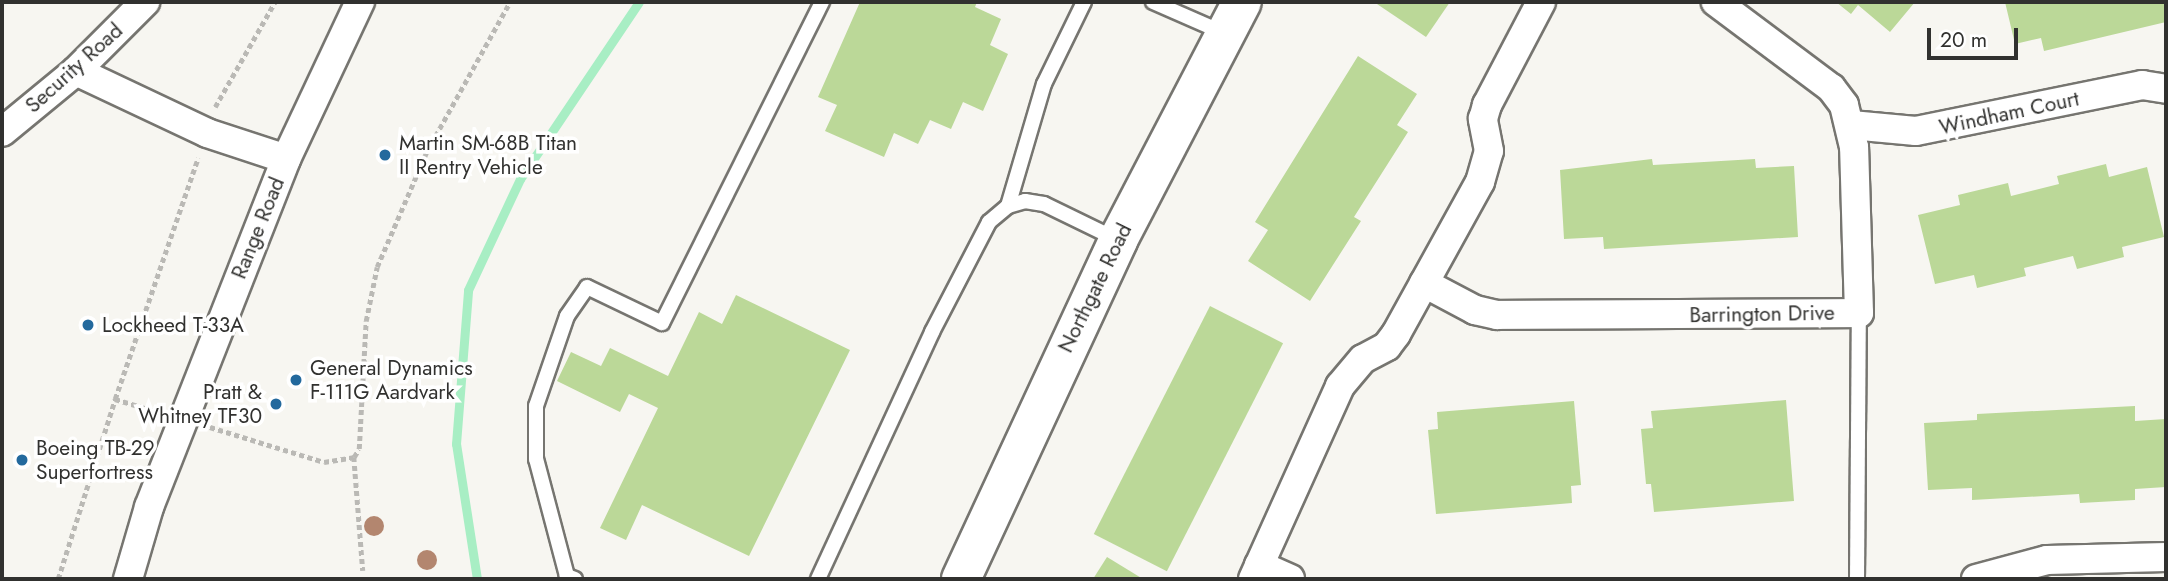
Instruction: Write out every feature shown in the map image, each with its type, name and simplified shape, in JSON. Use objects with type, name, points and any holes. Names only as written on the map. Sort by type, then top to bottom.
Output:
[{"type":"main road","name":"Northgate Road","points":[[961,579],[1118,240],[1233,18]]},
{"type":"street","name":"Security Road","points":[[2,132],[76,71],[145,2]]},
{"type":"street","name":"Range Road","points":[[128,579],[183,419],[286,159],[360,2]]},
{"type":"street","points":[[1290,579],[1256,572],[1340,386],[1363,359],[1387,346],[1480,182],[1489,151],[1483,119],[1487,105],[1541,2]]},
{"type":"street","name":"Barrington Drive","points":[[1424,283],[1475,310],[1497,315],[1858,313],[1851,125],[1831,88],[1716,2]]},
{"type":"street","points":[[76,71],[207,133],[286,159]]},
{"type":"street","name":"Windham Court","points":[[1851,125],[1916,131],[2142,85],[2166,89]]},
{"type":"street","points":[[1976,579],[2047,561],[2166,557]]},
{"type":"lane","points":[[575,579],[567,576],[536,459],[536,407],[567,316],[587,288],[663,323],[822,2]]},
{"type":"lane","points":[[1008,206],[1044,84],[1084,2]]},
{"type":"lane","points":[[1153,2],[1233,18]]},
{"type":"lane","points":[[818,579],[932,332],[974,245],[989,222],[1008,206],[1025,201],[1044,204],[1118,240]]},
{"type":"lane","points":[[1857,579],[1858,313]]},
{"type":"path","points":[[58,579],[115,399],[216,102],[275,2]]},
{"type":"path","points":[[363,571],[354,457],[359,449],[366,321],[377,267],[433,139],[510,2]]},
{"type":"path","points":[[115,399],[324,462],[354,457]]},
{"type":"building","points":[[860,2],[977,2],[975,7],[1001,19],[990,45],[1008,54],[983,111],[963,102],[951,129],[930,120],[918,144],[894,133],[884,157],[825,131],[837,105],[818,97]]},
{"type":"building","points":[[1374,2],[1450,2],[1426,37]]},
{"type":"building","points":[[1836,2],[1915,2],[1890,32],[1858,5],[1851,14]]},
{"type":"building","points":[[2005,2],[2166,2],[2166,22],[2044,51],[2041,38],[2015,44]]},
{"type":"building","points":[[1358,56],[1417,94],[1397,125],[1408,132],[1354,217],[1361,221],[1310,301],[1248,261],[1268,230],[1255,222]]},
{"type":"building","points":[[1652,159],[1653,165],[1755,159],[1756,168],[1794,166],[1798,237],[1604,249],[1603,237],[1564,239],[1560,170]]},
{"type":"building","points":[[2106,164],[2109,177],[2147,167],[2164,237],[2122,247],[2124,257],[2077,269],[2073,256],[2024,268],[2026,276],[1977,288],[1974,275],[1935,284],[1918,215],[1960,205],[1958,195],[2008,183],[2011,196],[2059,184],[2057,176]]},
{"type":"building","points":[[736,295],[850,350],[749,556],[642,505],[626,540],[600,528],[658,408],[629,394],[620,412],[557,381],[571,352],[601,366],[610,348],[668,376],[699,312],[722,324]]},
{"type":"building","points":[[1210,306],[1283,343],[1167,571],[1094,534]]},
{"type":"building","points":[[1786,400],[1794,501],[1654,512],[1651,484],[1646,484],[1641,429],[1653,428],[1651,411]]},
{"type":"building","points":[[1574,401],[1581,485],[1571,486],[1572,503],[1436,514],[1428,430],[1438,429],[1437,412]]},
{"type":"building","points":[[2135,406],[2135,421],[2166,419],[2166,487],[2135,489],[2135,500],[2080,503],[2079,494],[1972,500],[1972,488],[1928,490],[1924,423],[1977,420],[1977,414]]},
{"type":"building","points":[[1107,557],[1143,579],[1093,579]]},
{"type":"waterway","points":[[477,579],[456,444],[468,290],[520,179],[639,2]]},
{"type":"place","name":"Martin SM-68B Titan II Rentry Vehicle","points":[[385,155]]},
{"type":"place","name":"Lockheed T-33A","points":[[88,325]]},
{"type":"place","name":"General Dynamics F-111G Aardvark","points":[[296,380]]},
{"type":"place","name":"Pratt & Whitney TF30","points":[[276,404]]},
{"type":"place","name":"Boeing TB-29 Superfortress","points":[[22,460]]}]
